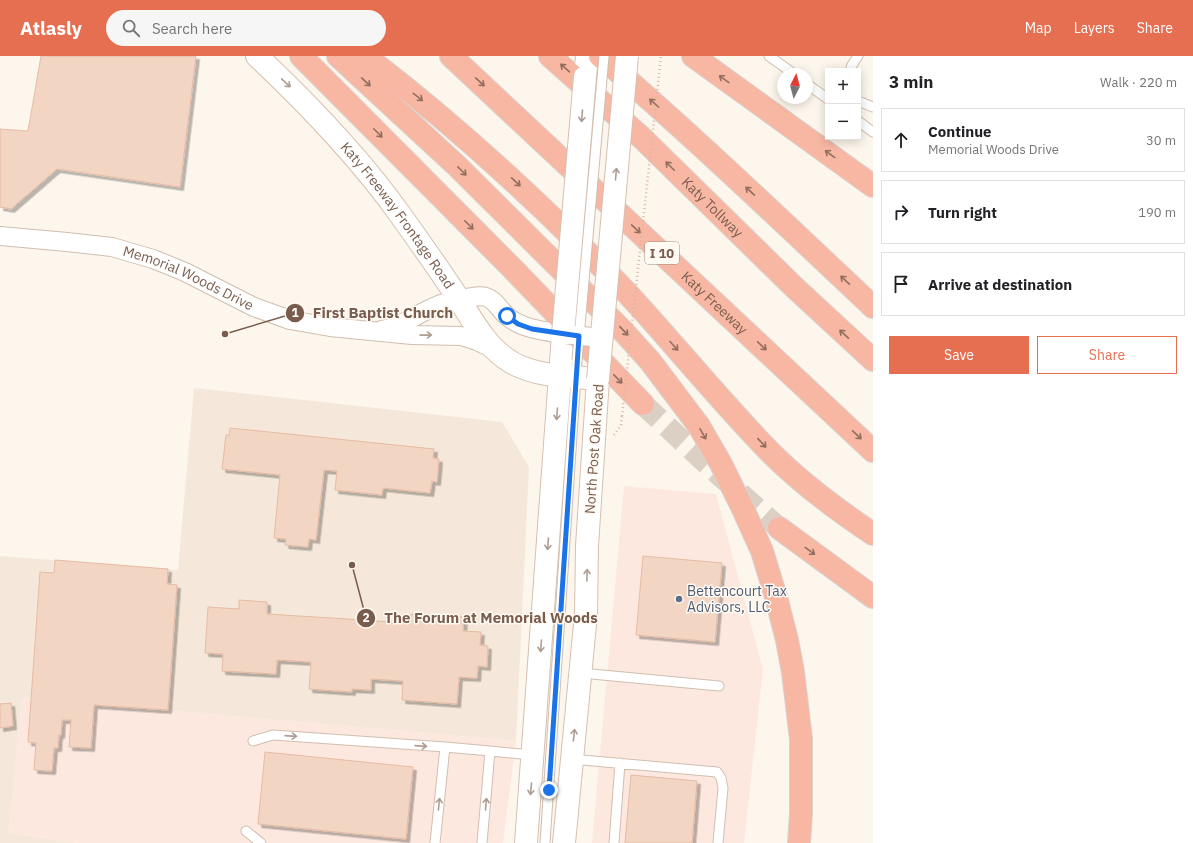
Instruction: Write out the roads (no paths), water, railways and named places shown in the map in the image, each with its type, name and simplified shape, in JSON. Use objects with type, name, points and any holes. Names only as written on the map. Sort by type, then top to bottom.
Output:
[{"type":"highway","points":[[301,56],[512,268],[643,404]]},
{"type":"highway","points":[[338,56],[456,166],[622,330],[650,361],[699,426],[721,464],[744,509],[762,551],[787,640],[800,726],[802,770],[799,843]]},
{"type":"highway","points":[[365,56],[422,101],[480,150],[558,222],[628,295],[772,454],[802,482],[838,511],[873,534]]},
{"type":"highway","name":"Katy Freeway","points":[[451,56],[873,451]]},
{"type":"highway","name":"Katy Tollway","points":[[550,56],[641,136],[794,287],[873,360]]},
{"type":"highway","points":[[600,56],[647,96],[873,307]]},
{"type":"highway","points":[[693,56],[869,183]]},
{"type":"highway","points":[[779,528],[873,597]]},
{"type":"main road","name":"Katy Freeway Frontage Road","points":[[257,56],[296,92],[364,167],[427,252],[484,336],[504,358],[523,368],[571,371],[598,379]]},
{"type":"main road","points":[[526,843],[533,755],[571,371],[564,337],[587,56]]},
{"type":"main road","name":"North Post Oak Road","points":[[564,843],[586,614],[587,546],[598,379],[627,56]]},
{"type":"street","name":"Memorial Woods Drive","points":[[0,236],[112,247],[153,259],[185,272],[254,307],[290,320],[330,327],[412,335],[460,336],[477,341],[496,350]]},
{"type":"street","name":"Memorial Woods Drive","points":[[373,331],[394,327],[443,303],[476,296],[486,297],[495,303],[507,316],[518,324],[532,329],[564,337],[602,338]]},
{"type":"lane","points":[[564,337],[604,56]]},
{"type":"lane","points":[[769,56],[786,68]]},
{"type":"lane","points":[[852,68],[858,56]]},
{"type":"lane","points":[[813,88],[825,97]]},
{"type":"lane","points":[[861,102],[873,107]]},
{"type":"lane","points":[[861,123],[873,132]]},
{"type":"lane","points":[[545,843],[571,371]]},
{"type":"lane","points":[[581,673],[719,686]]},
{"type":"lane","points":[[253,741],[273,735],[445,747],[533,755]]},
{"type":"lane","points":[[435,843],[445,747]]},
{"type":"lane","points":[[482,843],[490,751]]},
{"type":"lane","points":[[571,759],[717,772],[721,778],[722,788],[718,843]]},
{"type":"lane","points":[[614,843],[620,763]]},
{"type":"lane","points":[[246,831],[262,843]]},
{"type":"tunnel","points":[[643,404],[707,464],[779,528]]},
{"type":"place","name":"First Baptist Church","points":[[225,334]]},
{"type":"place","name":"The Forum at Memorial Woods","points":[[352,565]]},
{"type":"place","name":"Bettencourt Tax Advisors, LLC","points":[[679,599]]}]
